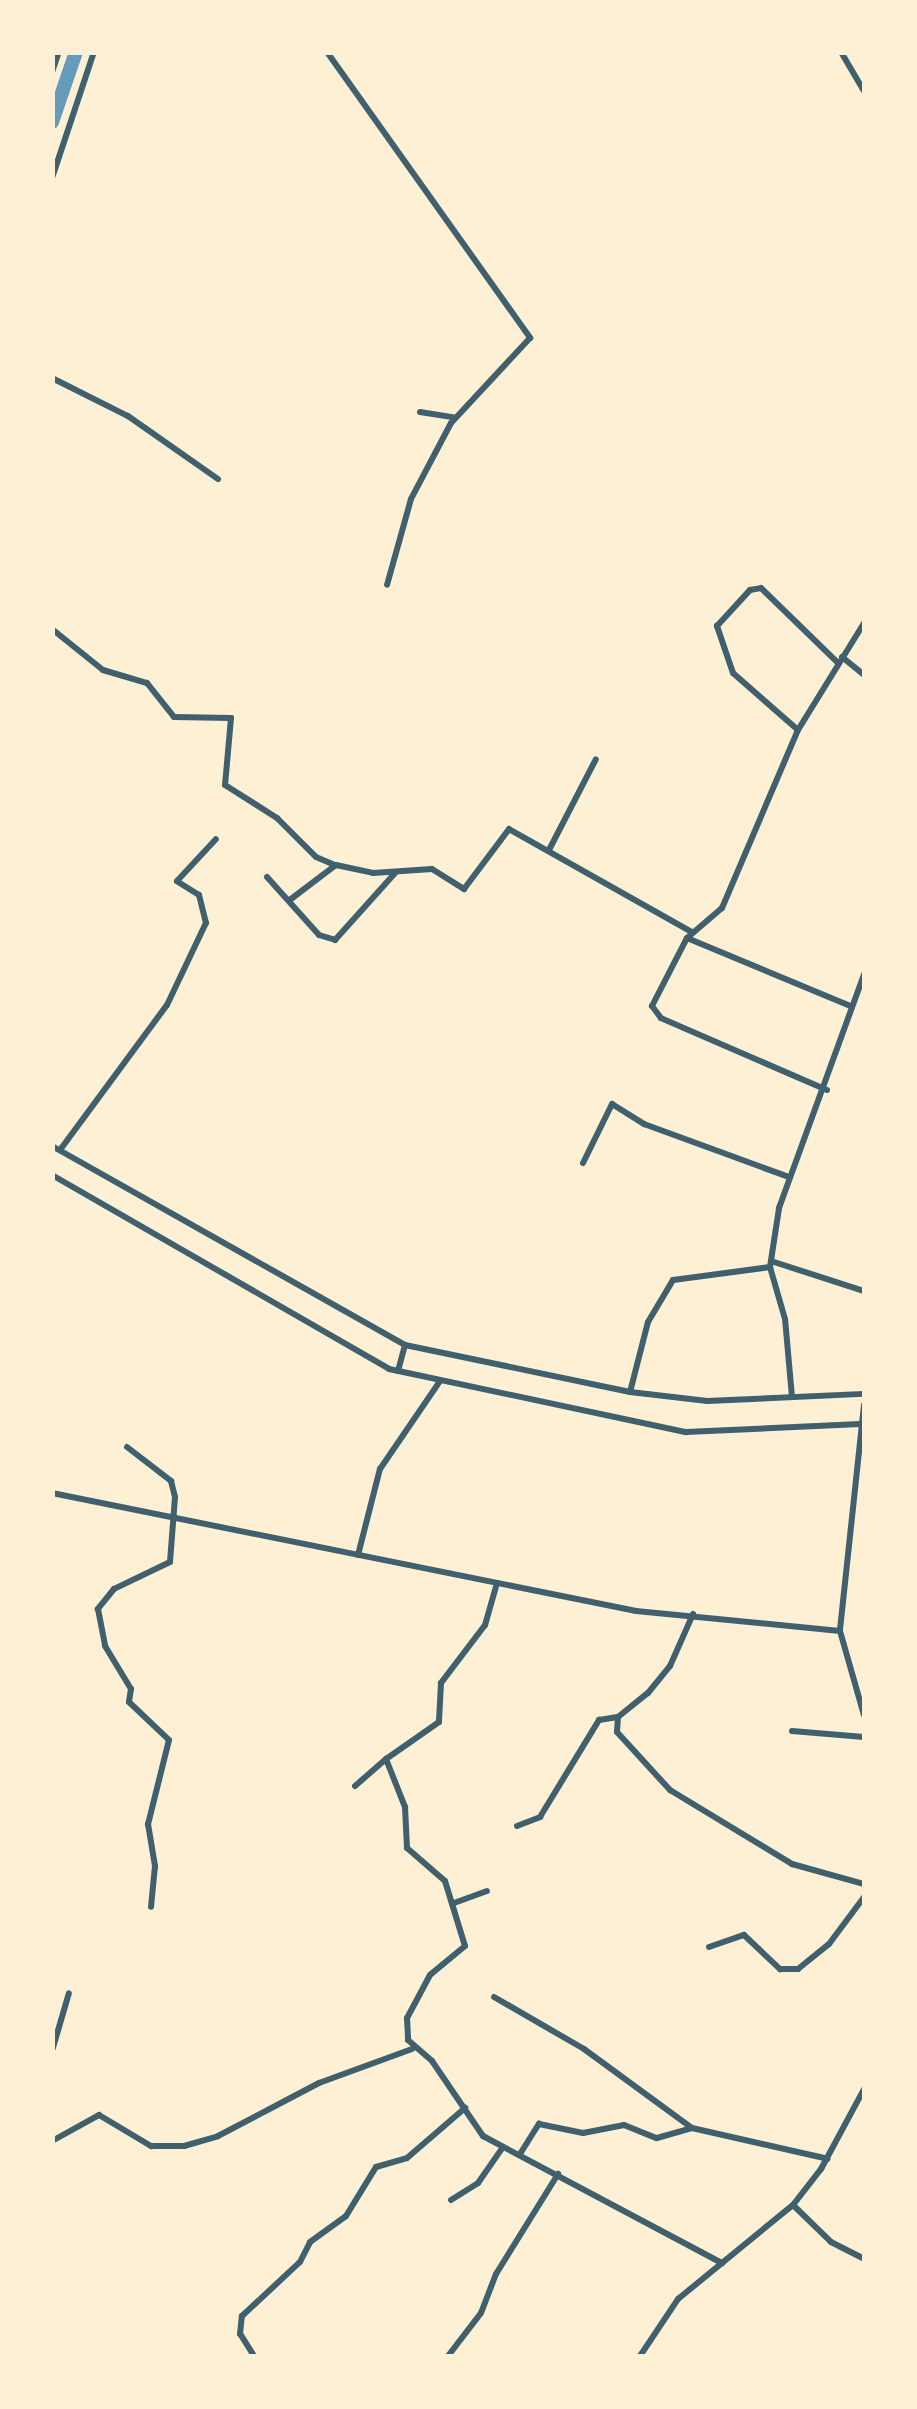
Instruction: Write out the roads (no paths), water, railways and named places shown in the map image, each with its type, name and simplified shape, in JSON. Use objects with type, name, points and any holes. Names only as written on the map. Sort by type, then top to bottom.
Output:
[{"type":"street","points":[[52,72],[59,52]]},
{"type":"street","points":[[52,178],[94,52]]},
{"type":"street","points":[[328,52],[529,334],[525,348],[456,418],[411,500],[387,584]]},
{"type":"street","points":[[841,52],[864,92]]},
{"type":"street","points":[[52,378],[138,422],[218,479]]},
{"type":"street","points":[[420,412],[456,418]]},
{"type":"street","points":[[798,730],[733,674],[717,626],[750,590],[761,588],[840,660],[864,675]]},
{"type":"street","points":[[827,1090],[654,1012],[654,999],[690,935],[722,908],[798,730],[864,622]]},
{"type":"street","points":[[52,629],[102,670],[147,683],[174,717],[231,718],[225,785],[277,818],[316,857],[336,865],[439,871],[464,889],[509,829],[690,935],[850,1006]]},
{"type":"street","points":[[549,850],[596,759]]},
{"type":"street","points":[[216,840],[176,881],[206,906],[206,923],[167,1005],[56,1148],[406,1345],[630,1392],[707,1401],[864,1394]]},
{"type":"street","points":[[291,899],[336,865]]},
{"type":"street","points":[[267,876],[319,935],[335,940],[397,871]]},
{"type":"street","points":[[792,1397],[785,1319],[771,1264],[789,1177],[827,1090],[850,1006],[861,995],[864,974]]},
{"type":"street","points":[[583,1164],[612,1104],[644,1124],[789,1177]]},
{"type":"street","points":[[52,1175],[341,1346],[398,1371],[686,1432],[740,1432],[832,1420],[860,1424]]},
{"type":"street","points":[[630,1392],[648,1322],[673,1280],[771,1264],[864,1291]]},
{"type":"street","points":[[398,1371],[406,1345]]},
{"type":"street","points":[[358,1554],[380,1469],[440,1381]]},
{"type":"street","points":[[864,1406],[840,1631],[864,1715]]},
{"type":"street","points":[[127,1447],[170,1481],[174,1519],[170,1562],[114,1589],[98,1609],[105,1646],[131,1690],[129,1702],[168,1737],[148,1824],[155,1866],[151,1907]]},
{"type":"street","points":[[52,1493],[636,1611],[840,1631]]},
{"type":"street","points":[[355,1786],[439,1722],[441,1683],[485,1625],[496,1583]]},
{"type":"street","points":[[517,1826],[540,1817],[599,1720],[618,1718],[670,1666],[693,1614]]},
{"type":"street","points":[[618,1718],[617,1732],[670,1790],[792,1864],[864,1884]]},
{"type":"street","points":[[792,1731],[864,1737]]},
{"type":"street","points":[[386,1759],[405,1806],[408,1848],[436,1868],[454,1903],[465,1946],[430,1975],[418,1996],[407,2018],[412,2049],[432,2061],[484,2136],[722,2263]]},
{"type":"street","points":[[454,1903],[486,1891]]},
{"type":"street","points":[[708,1947],[744,1935],[780,1969],[798,1969],[829,1944],[864,1896]]},
{"type":"street","points":[[52,2051],[69,1993]]},
{"type":"street","points":[[494,1997],[584,2049],[692,2128],[828,2158]]},
{"type":"street","points":[[52,2141],[99,2114],[151,2146],[184,2146],[319,2083],[412,2049]]},
{"type":"street","points":[[640,2356],[670,2307],[793,2205],[828,2158],[864,2089]]},
{"type":"street","points":[[254,2356],[240,2334],[242,2316],[300,2262],[310,2242],[346,2216],[376,2168],[407,2158],[465,2108]]},
{"type":"street","points":[[520,2154],[539,2124],[582,2133],[624,2125],[657,2138],[692,2128]]},
{"type":"street","points":[[451,2200],[478,2183],[503,2146]]},
{"type":"street","points":[[448,2356],[481,2312],[496,2274],[558,2174]]},
{"type":"street","points":[[793,2205],[831,2242],[864,2259]]},
{"type":"waterway","points":[[52,122],[76,52]]}]
